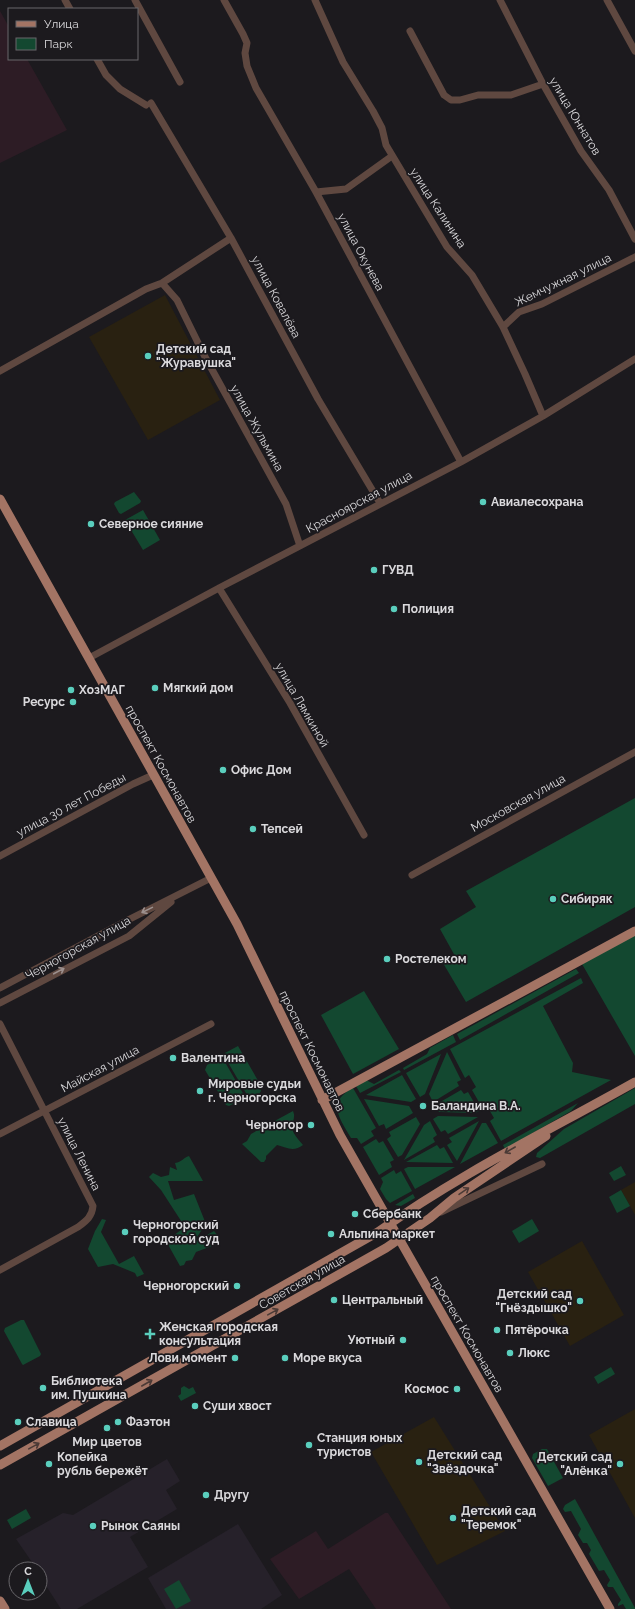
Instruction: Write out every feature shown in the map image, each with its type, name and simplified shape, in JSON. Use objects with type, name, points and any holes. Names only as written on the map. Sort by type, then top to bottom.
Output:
[{"type":"main road","name":"проспект Космонавтов","points":[[0,499],[251,951],[340,1135],[610,1609]]},
{"type":"main road","points":[[322,1100],[635,931]]},
{"type":"main road","name":"Советская улица","points":[[0,1446],[378,1232],[427,1198],[519,1145],[635,1082]]},
{"type":"main road","name":"Советская улица","points":[[0,1466],[386,1248],[430,1218],[454,1198],[582,1112]]},
{"type":"main road","points":[[0,1601],[5,1609]]},
{"type":"street","points":[[135,0],[180,82]]},
{"type":"street","name":"улица Окунева","points":[[224,0],[247,43],[245,53],[247,66],[256,88],[316,192],[461,462]]},
{"type":"street","name":"улица Калинина","points":[[314,0],[343,62],[382,128],[386,145],[392,156],[447,247],[472,275],[503,327],[543,416]]},
{"type":"street","name":"улица Юннатов","points":[[500,0],[543,84],[581,152],[610,190],[635,239]]},
{"type":"street","points":[[607,0],[635,51]]},
{"type":"street","points":[[410,31],[444,94],[451,100],[460,100],[478,94],[511,95],[543,84]]},
{"type":"street","name":"улица Ковалёва","points":[[98,60],[106,75],[120,89],[149,104],[231,238],[318,399],[380,503]]},
{"type":"street","points":[[316,192],[346,189],[392,156]]},
{"type":"street","points":[[0,371],[146,289],[162,283],[231,238]]},
{"type":"street","name":"Жемчужная улица","points":[[503,327],[519,312],[542,304],[635,256]]},
{"type":"street","name":"улица Жульмина","points":[[162,283],[177,300],[204,355],[286,504],[300,546]]},
{"type":"street","name":"Красноярская улица","points":[[89,658],[380,503],[461,462],[543,416],[635,360]]},
{"type":"street","name":"улица Лямкиной","points":[[219,588],[290,703],[364,835]]},
{"type":"street","name":"Московская улица","points":[[412,875],[635,752]]},
{"type":"street","name":"улица 30 лет Победы","points":[[0,856],[133,784],[154,775]]},
{"type":"street","name":"Черногорская улица","points":[[0,988],[124,922],[211,878]]},
{"type":"street","name":"Черногорская улица","points":[[0,1002],[129,936],[182,893]]},
{"type":"street","points":[[0,1024],[46,1114]]},
{"type":"street","name":"Майская улица","points":[[0,1134],[46,1114],[211,1024]]},
{"type":"street","name":"улица Ленина","points":[[0,1270],[68,1233],[88,1219],[92,1212],[93,1206],[91,1200],[46,1114]]},
{"type":"street","points":[[430,1218],[542,1164]]},
{"type":"shaded area","points":[[0,11],[8,25],[8,60],[28,60],[67,130],[0,163]]},
{"type":"shaded area","name":"Детский сад \"Журавушка\"","points":[[165,295],[220,400],[148,440],[89,337]]},
{"type":"shaded area","points":[[635,1182],[635,1215],[621,1190]]},
{"type":"shaded area","name":"Детский сад \"Гнёздышко\"","points":[[582,1241],[624,1315],[570,1346],[528,1272]]},
{"type":"shaded area","name":"Детский сад \"Алёнка\"","points":[[635,1409],[635,1518],[589,1435]]},
{"type":"shaded area","points":[[434,1417],[505,1531],[437,1565],[371,1452]]},
{"type":"shaded area","name":"Рынок Саяны","points":[[167,1459],[180,1481],[166,1490],[177,1509],[130,1537],[148,1567],[77,1609],[61,1609],[48,1589],[48,1561],[31,1561],[16,1539],[63,1513],[73,1515]]},
{"type":"shaded area","points":[[385,1513],[388,1513],[451,1609],[376,1609],[349,1569],[299,1599],[270,1559],[316,1531],[328,1549]]},
{"type":"shaded area","points":[[238,1524],[282,1595],[261,1609],[166,1609],[148,1578]]},
{"type":"green space","points":[[134,492],[141,501],[140,503],[121,514],[119,513],[114,504],[115,502]]},
{"type":"green space","points":[[143,510],[160,540],[143,550],[125,520]]},
{"type":"green space","name":"Сибиряк","points":[[635,798],[635,907],[466,1002],[443,963],[455,956],[440,929],[476,907],[466,891]]},
{"type":"green space","points":[[635,935],[635,1056],[582,964]]},
{"type":"green space","points":[[576,969],[579,973],[460,1040],[457,1034]]},
{"type":"green space","points":[[581,978],[583,983],[543,1006],[573,1063],[572,1072],[611,1080],[501,1141],[490,1121],[494,1118],[487,1106],[483,1109],[472,1090],[476,1087],[469,1075],[465,1078],[450,1049]]},
{"type":"green space","points":[[364,991],[399,1049],[353,1074],[321,1015]]},
{"type":"green space","points":[[453,1035],[456,1042],[404,1070],[403,1068],[427,1054],[430,1048]]},
{"type":"green space","points":[[238,1046],[260,1084],[261,1091],[258,1096],[250,1100],[223,1054]]},
{"type":"green space","points":[[447,1052],[461,1080],[457,1082],[459,1086],[433,1102],[429,1094]]},
{"type":"green space","points":[[441,1054],[425,1094],[420,1097],[406,1073]]},
{"type":"green space","points":[[222,1057],[244,1095],[244,1098],[229,1106],[226,1105],[205,1070],[207,1065]]},
{"type":"green space","points":[[399,1070],[401,1072],[360,1093],[356,1086],[366,1080],[374,1084]]},
{"type":"green space","points":[[402,1075],[416,1099],[411,1102],[366,1095]]},
{"type":"green space","points":[[353,1088],[376,1128],[371,1131],[374,1136],[361,1144],[357,1138],[351,1138],[340,1118],[338,1111],[340,1099],[345,1093]]},
{"type":"green space","points":[[635,1088],[635,1104],[540,1158],[536,1157],[537,1153],[564,1129]]},
{"type":"green space","points":[[461,1090],[464,1094],[468,1092],[479,1111],[475,1113],[439,1112],[435,1105]]},
{"type":"green space","points":[[364,1099],[409,1106],[413,1113],[386,1129],[384,1124],[379,1126]]},
{"type":"green space","points":[[578,1103],[571,1111],[505,1149],[503,1145]]},
{"type":"green space","points":[[293,1111],[294,1116],[292,1129],[303,1145],[300,1147],[290,1149],[277,1145],[266,1156],[264,1162],[261,1162],[242,1144],[247,1141],[251,1134]]},
{"type":"green space","points":[[438,1116],[478,1117],[448,1134],[445,1130],[441,1132],[433,1119]]},
{"type":"green space","points":[[416,1117],[420,1124],[402,1155],[398,1157],[387,1139],[391,1136],[389,1132]]},
{"type":"green space","points":[[430,1121],[437,1135],[433,1138],[435,1142],[404,1160],[424,1125]]},
{"type":"green space","points":[[479,1121],[457,1161],[447,1145],[452,1142],[449,1138]]},
{"type":"green space","points":[[482,1123],[486,1123],[498,1143],[460,1164]]},
{"type":"green space","points":[[376,1139],[379,1143],[383,1141],[394,1160],[390,1162],[392,1167],[379,1175],[363,1147]]},
{"type":"green space","points":[[437,1145],[440,1149],[444,1147],[453,1163],[406,1162]]},
{"type":"green space","points":[[189,1156],[203,1181],[168,1181],[174,1200],[194,1194],[206,1224],[196,1241],[214,1231],[219,1237],[220,1243],[196,1252],[192,1260],[186,1261],[184,1265],[180,1266],[166,1241],[185,1227],[161,1190],[149,1177],[153,1173],[161,1177],[169,1175],[170,1167],[177,1170],[175,1163]]},
{"type":"green space","points":[[621,1166],[626,1175],[614,1181],[609,1173]]},
{"type":"green space","points":[[408,1167],[455,1167],[415,1189],[404,1169]]},
{"type":"green space","points":[[394,1170],[396,1174],[401,1171],[412,1191],[390,1203],[380,1189],[383,1182],[381,1178]]},
{"type":"green space","points":[[621,1190],[630,1206],[617,1213],[609,1197]]},
{"type":"green space","points":[[413,1194],[415,1198],[401,1206],[395,1205]]},
{"type":"green space","points":[[102,1219],[106,1220],[101,1232],[119,1264],[134,1256],[144,1274],[137,1277],[135,1273],[113,1264],[98,1267],[88,1249],[95,1231]]},
{"type":"green space","points":[[532,1219],[539,1231],[519,1243],[512,1231]]},
{"type":"green space","points":[[24,1320],[41,1354],[23,1365],[4,1331],[5,1328]]},
{"type":"green space","points":[[611,1367],[615,1374],[598,1384],[594,1377]]},
{"type":"green space","points":[[184,1386],[189,1389],[193,1387],[196,1393],[181,1401],[178,1396],[181,1394],[181,1388]]},
{"type":"green space","points":[[542,1449],[547,1449],[563,1478],[548,1486],[532,1458],[533,1454]]},
{"type":"green space","points":[[575,1499],[635,1609],[626,1609],[623,1604],[618,1606],[621,1600],[613,1587],[608,1587],[607,1585],[610,1580],[604,1570],[599,1571],[589,1554],[591,1550],[587,1543],[583,1543],[578,1535],[581,1529],[571,1511],[565,1512],[563,1509],[565,1505]]},
{"type":"green space","points":[[26,1509],[31,1518],[12,1529],[7,1520]]},
{"type":"green space","points":[[179,1580],[191,1601],[176,1609],[164,1589]]},
{"type":"place","name":"Детский сад \"Журавушка\"","points":[[148,356]]},
{"type":"place","name":"Авиалесохрана","points":[[483,502]]},
{"type":"place","name":"Северное сияние","points":[[91,524]]},
{"type":"place","name":"ГУВД","points":[[374,570]]},
{"type":"place","name":"Полиция","points":[[394,609]]},
{"type":"place","name":"Мягкий дом","points":[[155,688]]},
{"type":"place","name":"ХозМАГ","points":[[71,690]]},
{"type":"place","name":"Ресурс","points":[[73,702]]},
{"type":"place","name":"Офис Дом","points":[[223,770]]},
{"type":"place","name":"Тепсей","points":[[253,829]]},
{"type":"place","name":"Сибиряк","points":[[553,899]]},
{"type":"place","name":"Ростелеком","points":[[387,959]]},
{"type":"place","name":"Валентина","points":[[173,1058]]},
{"type":"place","name":"Мировые судьи г. Черногорска","points":[[200,1091]]},
{"type":"place","name":"Баландина В.А.","points":[[423,1106]]},
{"type":"place","name":"Черногор","points":[[311,1125]]},
{"type":"place","name":"Сбербанк","points":[[355,1214]]},
{"type":"place","name":"Черногорский городской суд","points":[[125,1232]]},
{"type":"place","name":"Альпина маркет","points":[[331,1234]]},
{"type":"place","name":"Черногорский","points":[[237,1286]]},
{"type":"place","name":"Центральный","points":[[334,1300]]},
{"type":"place","name":"Детский сад \"Гнёздышко\"","points":[[580,1301]]},
{"type":"place","name":"Пятёрочка","points":[[497,1330]]},
{"type":"place","name":"Женская городская консультация","points":[[150,1334]]},
{"type":"place","name":"Уютный","points":[[403,1340]]},
{"type":"place","name":"Люкс","points":[[510,1353]]},
{"type":"place","name":"Лови момент","points":[[235,1358]]},
{"type":"place","name":"Море вкуса","points":[[285,1358]]},
{"type":"place","name":"Библиотека им. Пушкина","points":[[43,1388]]},
{"type":"place","name":"Космос","points":[[457,1389]]},
{"type":"place","name":"Суши хвост","points":[[195,1406]]},
{"type":"place","name":"Славица","points":[[18,1422]]},
{"type":"place","name":"Фаэтон","points":[[118,1422]]},
{"type":"place","name":"Мир цветов","points":[[107,1428]]},
{"type":"place","name":"Станция юных туристов","points":[[309,1445]]},
{"type":"place","name":"Детский сад \"Звёздочка\"","points":[[419,1462]]},
{"type":"place","name":"Копейка рубль бережёт","points":[[49,1464]]},
{"type":"place","name":"Детский сад \"Алёнка\"","points":[[620,1464]]},
{"type":"place","name":"Другу","points":[[206,1495]]},
{"type":"place","name":"Детский сад \"Теремок\"","points":[[453,1518]]},
{"type":"place","name":"Рынок Саяны","points":[[93,1526]]}]
